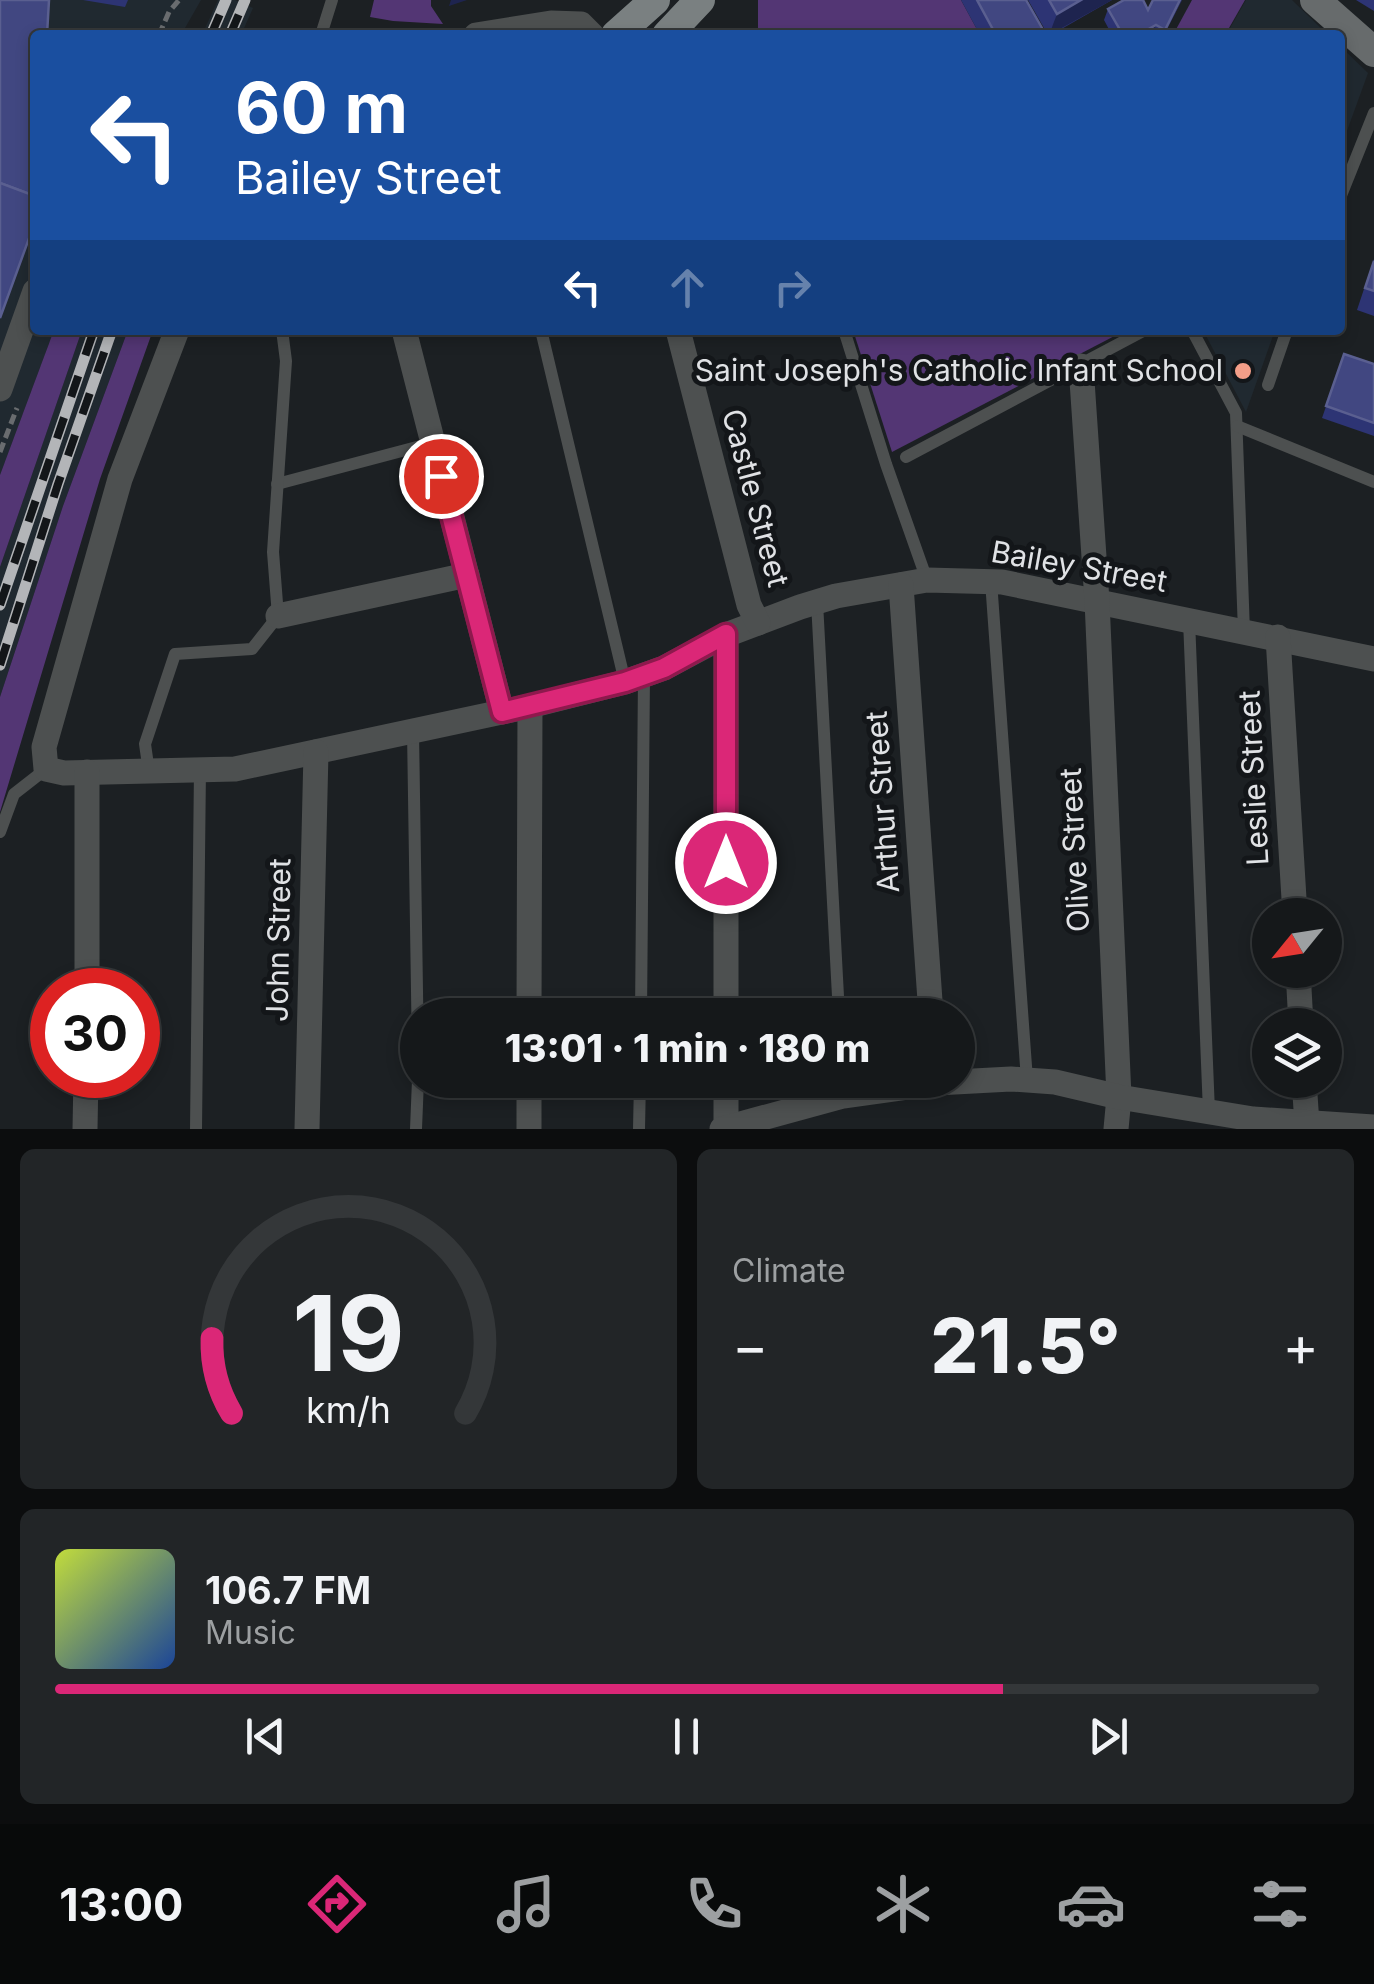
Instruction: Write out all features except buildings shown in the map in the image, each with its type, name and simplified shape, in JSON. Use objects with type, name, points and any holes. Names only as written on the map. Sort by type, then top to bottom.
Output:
[{"type":"main road","points":[[621,30],[654,0]]},
{"type":"main road","points":[[672,30],[700,0]]},
{"type":"street","points":[[1315,0],[1374,52]]},
{"type":"street","points":[[507,30],[551,23],[581,24],[587,30]]},
{"type":"street","points":[[0,389],[6,354],[30,302]]},
{"type":"street","points":[[46,769],[44,747],[120,480],[175,335]]},
{"type":"street","points":[[405,335],[502,712]]},
{"type":"street","name":"Castle Street","points":[[679,335],[749,606],[758,622]]},
{"type":"street","name":"Olive Street","points":[[1081,366],[1097,601],[1119,1097],[1116,1129]]},
{"type":"street","points":[[278,616],[467,575]]},
{"type":"street","name":"Bailey Street","points":[[46,769],[64,774],[235,768],[316,752],[530,706],[635,678],[664,668],[726,634],[817,602],[927,580],[991,582],[1374,659]]},
{"type":"street","name":"Arthur Street","points":[[900,584],[930,998]]},
{"type":"street","points":[[726,634],[726,998]]},
{"type":"street","name":"Leslie Street","points":[[1278,638],[1293,898]]},
{"type":"street","points":[[529,998],[530,706]]},
{"type":"street","name":"John Street","points":[[307,1129],[316,752]]},
{"type":"street","points":[[86,968],[87,772]]},
{"type":"street","points":[[975,1081],[1054,1082],[1253,1120],[1374,1127]]},
{"type":"street","points":[[86,1098],[86,1129]]},
{"type":"street","points":[[529,1098],[529,1129]]},
{"type":"street","points":[[725,1098],[724,1128],[812,1098]]},
{"type":"street","points":[[1305,1098],[1307,1124]]},
{"type":"lane","points":[[323,30],[332,0]]},
{"type":"lane","points":[[1345,185],[1374,112]]},
{"type":"lane","points":[[148,772],[146,744],[175,654],[252,650],[278,616],[273,552],[286,360],[283,335]]},
{"type":"lane","points":[[542,335],[635,678],[640,998]]},
{"type":"lane","points":[[846,335],[927,580]]},
{"type":"lane","points":[[906,456],[1136,335]]},
{"type":"lane","points":[[1195,335],[1236,413],[1244,632]]},
{"type":"lane","points":[[1268,385],[1285,335]]},
{"type":"lane","points":[[1237,426],[1374,482]]},
{"type":"lane","points":[[276,484],[432,443]]},
{"type":"lane","points":[[991,582],[1027,1080]]},
{"type":"lane","points":[[817,602],[838,998]]},
{"type":"lane","points":[[1189,620],[1209,1112]]},
{"type":"lane","points":[[412,731],[417,998]]},
{"type":"lane","points":[[196,1129],[200,768]]},
{"type":"lane","points":[[0,832],[14,794],[46,769]]},
{"type":"lane","points":[[416,1129],[417,1098]]},
{"type":"lane","points":[[639,1129],[640,1098]]},
{"type":"path","points":[[161,30],[179,0]]},
{"type":"shaded area","points":[[0,0],[201,0],[184,30],[30,30],[30,335],[52,335],[0,475]]},
{"type":"shaded area","points":[[218,0],[235,0],[253,8],[243,30],[204,30]]},
{"type":"shaded area","points":[[374,0],[431,0],[443,24],[370,17]]},
{"type":"shaded area","points":[[758,0],[961,0],[977,30],[758,30]]},
{"type":"shaded area","points":[[1192,0],[1245,0],[1228,30],[1176,30]]},
{"type":"shaded area","points":[[1246,0],[1292,0],[1323,30],[1229,30]]},
{"type":"shaded area","points":[[1345,51],[1368,73],[1345,136]]},
{"type":"shaded area","points":[[52,335],[80,335],[0,567],[0,475]]},
{"type":"shaded area","points":[[80,335],[126,335],[63,506],[0,697],[0,567]]},
{"type":"shaded area","points":[[126,335],[151,335],[100,479],[0,812],[0,697],[63,506]]},
{"type":"shaded area","points":[[855,335],[1116,335],[892,452]]},
{"type":"shaded area","name":"Saint Joseph's Catholic Infant School","points":[[1206,335],[1273,335],[1246,412]]},
{"type":"railway","points":[[213,30],[226,0]]},
{"type":"railway","points":[[232,30],[245,0]]},
{"type":"railway","points":[[0,605],[92,335]]},
{"type":"railway","points":[[0,665],[110,335]]},
{"type":"place","name":"Saint Joseph's Catholic Infant School","points":[[1243,371]]},
{"type":"route","points":[[441,476],[502,712],[625,682],[664,668],[726,634],[726,863]]}]
